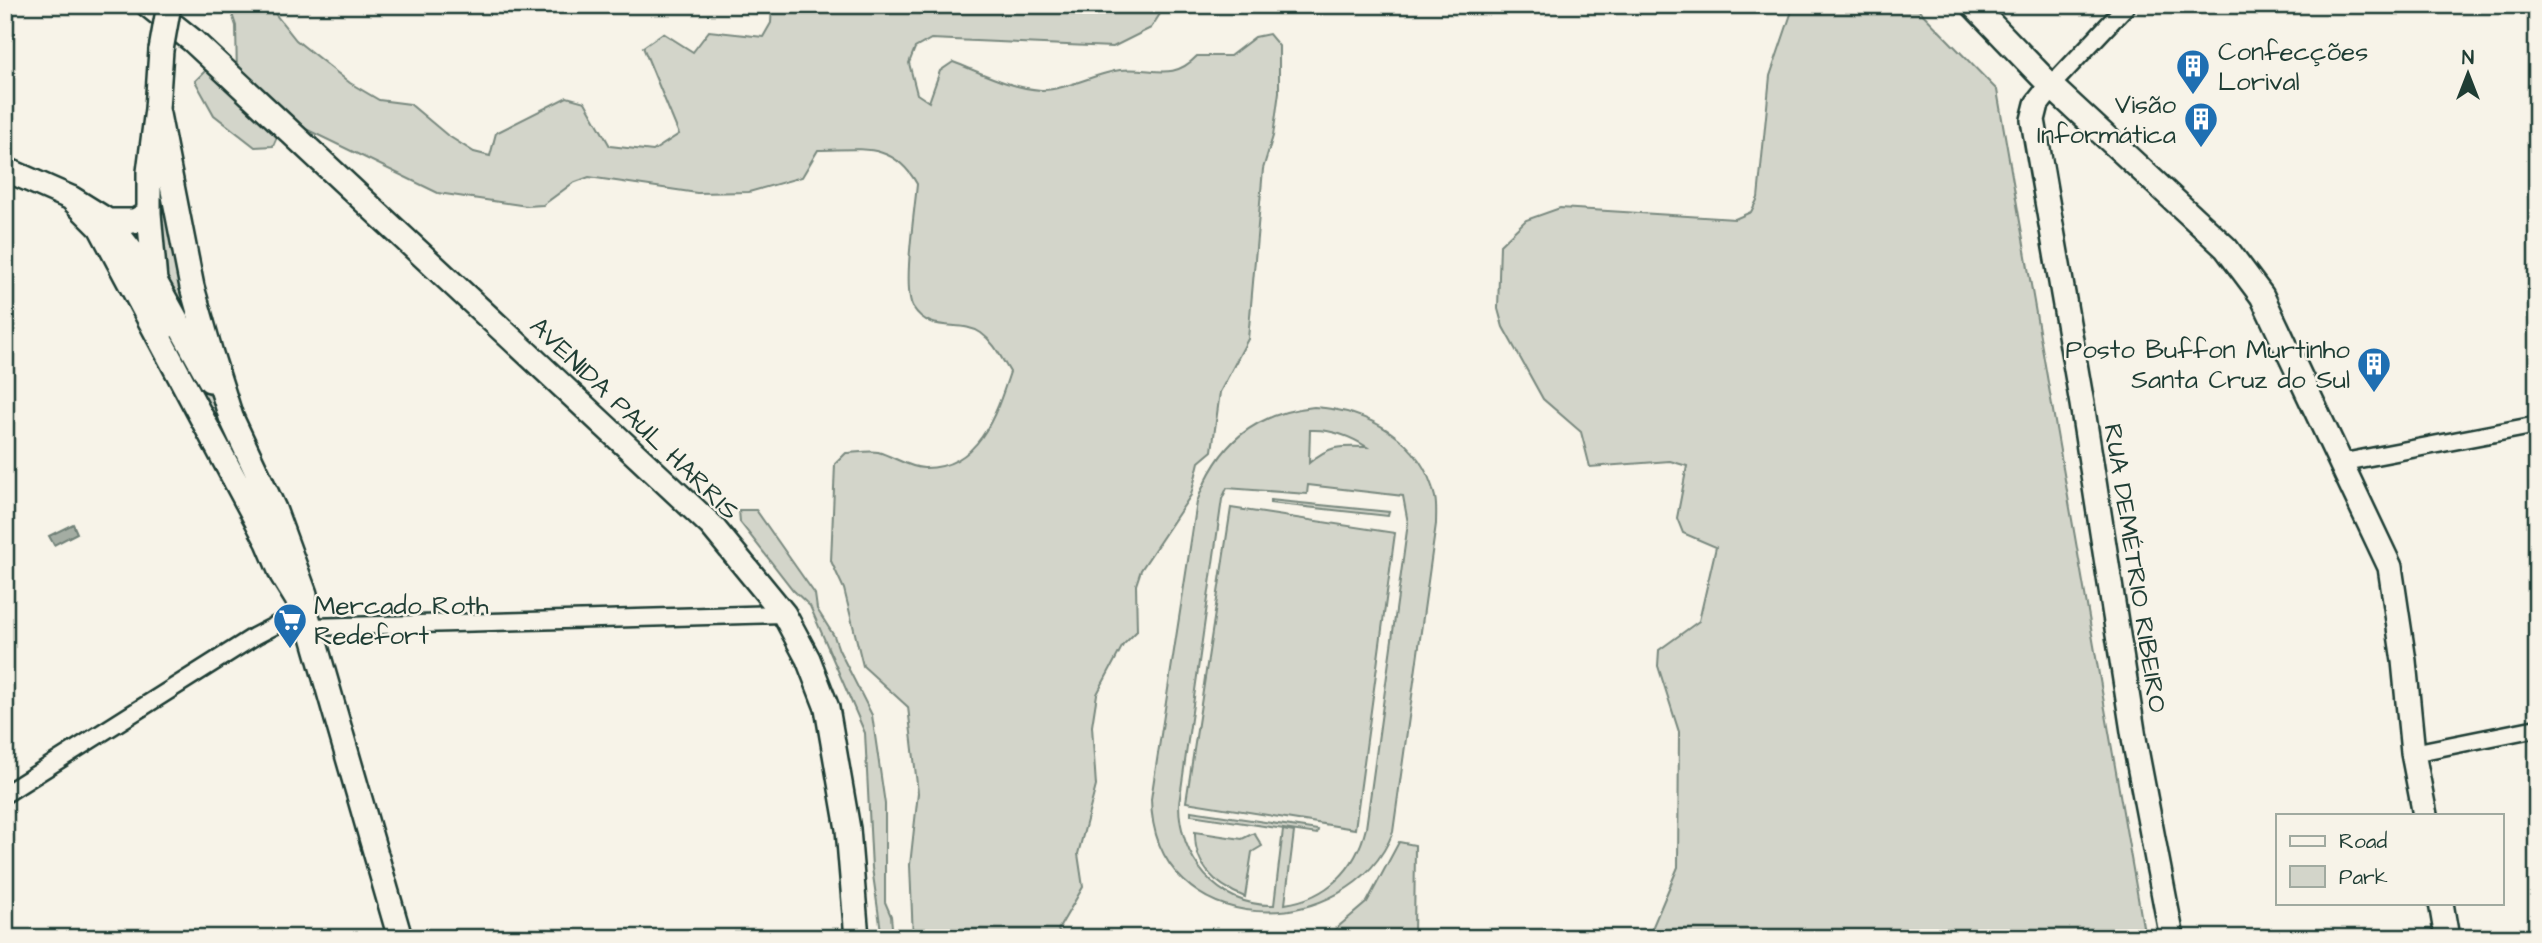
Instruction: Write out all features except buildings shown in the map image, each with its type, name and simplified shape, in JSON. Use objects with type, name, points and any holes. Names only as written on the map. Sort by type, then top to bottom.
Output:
[{"type":"main road","name":"AVENIDA PAUL HARRIS","points":[[148,5],[193,41],[711,525],[784,614],[808,659],[827,708],[848,829],[857,938]]},
{"type":"main road","points":[[166,350],[155,282],[149,213],[149,172],[161,50],[169,5]]},
{"type":"main road","points":[[1973,5],[2051,86],[2226,248],[2262,296],[2390,567],[2404,661],[2413,753],[2425,814]]},
{"type":"main road","name":"RUA DEMÉTRIO RIBEIRO","points":[[2051,86],[2037,104],[2033,120],[2082,404],[2135,744],[2172,938]]},
{"type":"main road","points":[[157,109],[191,287],[231,417],[242,468],[295,599],[307,614],[400,938]]},
{"type":"main road","points":[[5,169],[71,198],[108,221],[155,282],[231,417]]},
{"type":"main road","points":[[71,198],[100,227],[166,350],[242,468]]},
{"type":"main road","points":[[108,221],[135,221],[149,213]]},
{"type":"main road","points":[[2441,904],[2447,938]]},
{"type":"street","points":[[2051,86],[2127,5]]},
{"type":"street","points":[[2339,463],[2537,425]]},
{"type":"street","points":[[5,794],[254,636],[307,614],[784,614]]},
{"type":"street","points":[[2413,753],[2537,729]]},
{"type":"green space","points":[[229,5],[268,5],[296,40],[350,83],[379,100],[410,104],[447,135],[474,152],[490,156],[496,133],[567,97],[585,102],[610,146],[653,151],[679,134],[643,47],[663,33],[693,52],[709,31],[763,37],[771,23],[772,5],[1161,5],[1160,14],[1151,28],[1113,47],[931,39],[915,48],[909,63],[917,94],[929,102],[940,71],[953,62],[1018,86],[1050,90],[1120,70],[1170,71],[1188,64],[1197,56],[1230,56],[1255,37],[1269,34],[1279,46],[1279,92],[1273,136],[1263,169],[1248,339],[1220,392],[1212,451],[1199,462],[1191,495],[1141,570],[1136,585],[1137,631],[1123,645],[1097,694],[1092,726],[1096,786],[1078,854],[1083,887],[1058,930],[1063,938],[913,938],[910,865],[918,793],[908,707],[863,666],[844,589],[831,561],[835,464],[846,453],[867,451],[878,452],[924,468],[943,466],[958,459],[982,437],[991,422],[1010,372],[994,346],[981,333],[973,329],[928,321],[913,307],[909,267],[917,184],[908,170],[886,154],[874,151],[818,150],[802,177],[749,192],[697,193],[589,177],[573,183],[543,205],[527,206],[438,193],[279,116],[281,128],[273,146],[255,147],[214,115],[195,81],[207,69],[237,77],[236,26]]},
{"type":"green space","points":[[1794,5],[1914,5],[1997,90],[2145,938],[1648,938],[1678,867],[1679,732],[1658,666],[1659,650],[1699,621],[1716,547],[1683,533],[1677,518],[1687,466],[1670,461],[1590,467],[1581,432],[1543,399],[1503,327],[1498,309],[1500,245],[1526,220],[1560,208],[1735,219],[1751,212],[1758,198],[1770,76]]},
{"type":"green space","points":[[158,127],[202,352],[163,277],[159,252]]},
{"type":"green space","points":[[166,311],[231,435],[220,443],[175,348]]},
{"type":"green space","points":[[1314,407],[1334,409],[1354,414],[1390,432],[1418,459],[1428,477],[1436,500],[1436,524],[1393,832],[1370,868],[1337,894],[1298,908],[1257,911],[1217,902],[1184,881],[1160,846],[1151,799],[1197,502],[1215,464],[1240,435],[1273,416]],"holes":[[[1310,430],[1340,434],[1367,447],[1336,448],[1309,463]],[[1308,485],[1403,496],[1408,523],[1366,828],[1361,843],[1338,879],[1314,895],[1285,904],[1294,832],[1283,830],[1274,905],[1254,903],[1235,898],[1205,875],[1186,842],[1179,804],[1222,499],[1227,488],[1307,494]]]},
{"type":"green space","points":[[1270,500],[1389,512],[1388,516],[1270,503]]},
{"type":"green space","points":[[1231,508],[1395,533],[1355,829],[1186,802]]},
{"type":"green space","points":[[739,510],[756,510],[815,594],[817,609],[834,636],[872,715],[885,804],[885,902],[891,916],[893,938],[882,938],[872,868],[865,733],[810,606],[793,590],[740,522]]},
{"type":"green space","points":[[1191,811],[1318,830],[1317,834],[1191,815]]},
{"type":"green space","points":[[1195,832],[1242,839],[1254,833],[1262,846],[1252,852],[1245,897],[1224,887],[1208,873],[1198,855]]},
{"type":"green space","points":[[1399,842],[1415,845],[1414,938],[1325,938],[1367,902]]},
{"type":"shaded area","points":[[73,524],[77,533],[54,545],[49,536]]},
{"type":"place","name":"Confecções Lorival","points":[[2193,96]]},
{"type":"place","name":"Visão Informática","points":[[2201,149]]},
{"type":"place","name":"Posto Buffon Murtinho Santa Cruz do Sul","points":[[2374,394]]},
{"type":"place","name":"Mercado Roth Redefort","points":[[290,650]]}]
